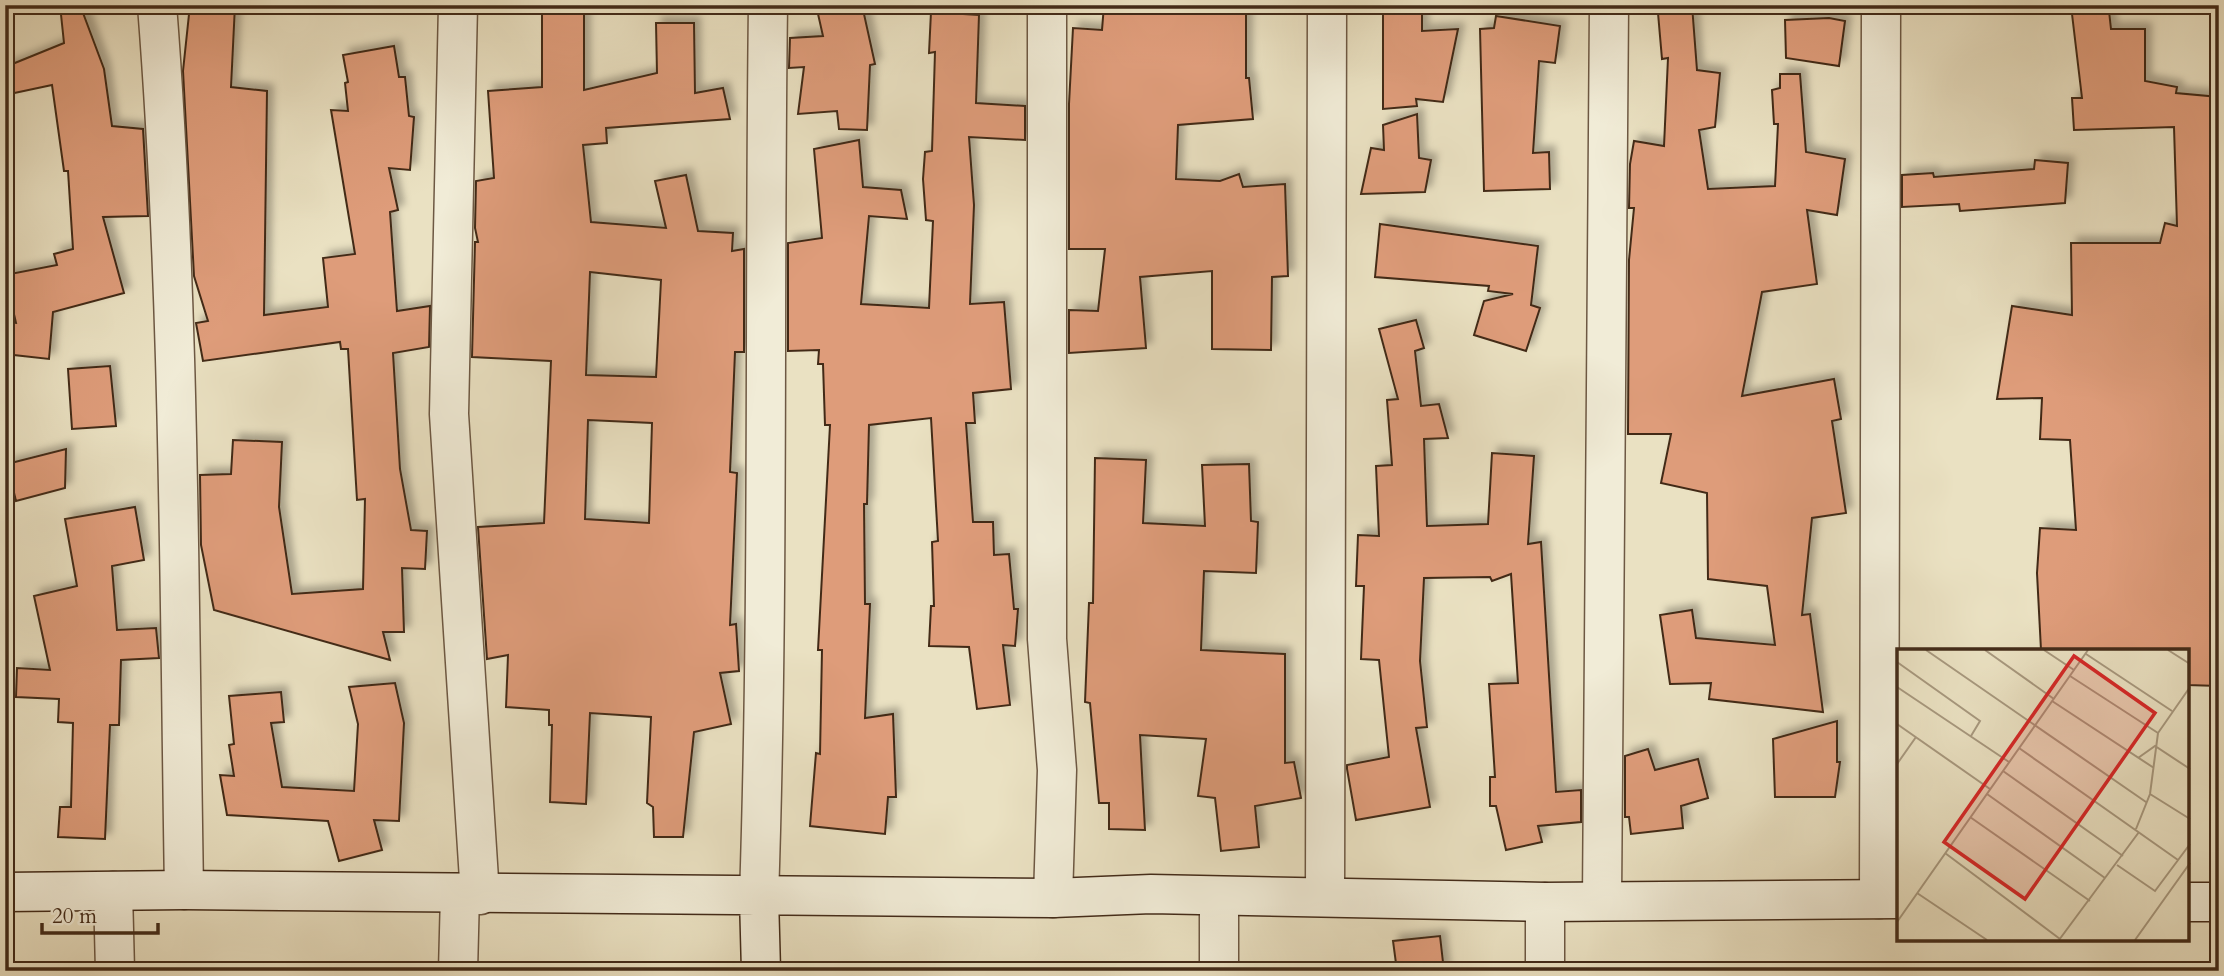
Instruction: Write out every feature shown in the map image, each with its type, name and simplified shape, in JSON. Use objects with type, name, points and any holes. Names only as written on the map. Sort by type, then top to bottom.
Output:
[{"type":"street","points":[[157,5],[164,100],[175,395],[184,890]]},
{"type":"street","points":[[458,5],[449,414],[470,895],[458,971]]},
{"type":"street","points":[[761,971],[759,897],[764,750],[764,315],[768,5]]},
{"type":"street","points":[[1047,5],[1047,639],[1057,770],[1053,898]]},
{"type":"street","points":[[1325,897],[1327,5]]},
{"type":"street","points":[[1602,900],[1609,5]]},
{"type":"street","points":[[5,892],[184,890],[759,897],[1219,896],[1545,902],[1889,899],[1881,5]]},
{"type":"street","points":[[113,891],[115,971]]},
{"type":"street","points":[[1219,896],[1219,971]]},
{"type":"street","points":[[1545,902],[1545,971]]},
{"type":"street","points":[[2189,902],[2219,902]]},
{"type":"building","points":[[60,5],[80,5],[104,69],[112,126],[143,129],[148,216],[103,217],[124,293],[53,312],[49,359],[5,354],[5,322],[16,323],[5,275],[57,265],[54,254],[73,249],[68,171],[64,171],[52,85],[5,95],[5,67],[64,43]]},
{"type":"building","points":[[190,5],[235,5],[231,87],[267,91],[264,315],[328,307],[323,258],[355,254],[331,110],[348,111],[345,83],[348,82],[343,55],[394,46],[399,77],[405,77],[409,116],[414,117],[410,170],[389,168],[398,210],[390,212],[397,311],[430,306],[429,347],[393,353],[400,469],[411,530],[427,531],[425,569],[402,568],[404,632],[383,632],[390,660],[214,610],[201,545],[200,475],[231,474],[233,440],[282,442],[279,507],[292,594],[363,589],[365,499],[357,500],[348,349],[341,349],[340,342],[203,361],[196,323],[208,321],[194,276],[183,71]]},
{"type":"building","points":[[542,5],[584,5],[584,90],[657,73],[656,23],[694,23],[695,93],[723,88],[730,119],[606,128],[607,143],[583,145],[591,222],[666,228],[655,181],[686,175],[698,231],[733,233],[732,251],[744,249],[744,352],[735,352],[730,472],[737,473],[730,625],[736,624],[739,671],[720,673],[731,724],[694,732],[683,837],[654,837],[653,807],[647,803],[651,717],[590,713],[586,804],[550,802],[552,725],[549,725],[549,710],[506,707],[508,655],[487,659],[478,527],[544,523],[551,361],[472,357],[475,242],[478,242],[475,228],[476,181],[494,178],[488,91],[542,87]],"holes":[[[590,272],[661,280],[656,377],[586,375]],[[588,420],[652,423],[649,523],[585,519]]]},
{"type":"building","points":[[816,5],[862,5],[875,64],[870,65],[867,130],[839,129],[837,111],[798,114],[804,67],[789,68],[790,38],[823,36]]},
{"type":"building","points":[[1104,5],[1152,9],[1153,5],[1246,8],[1246,78],[1249,78],[1253,119],[1178,125],[1176,179],[1220,181],[1239,174],[1243,187],[1285,184],[1288,276],[1272,277],[1271,350],[1212,349],[1212,271],[1140,277],[1146,348],[1069,353],[1069,310],[1098,311],[1105,249],[1069,249],[1069,104],[1073,28],[1102,30]]},
{"type":"building","points":[[1672,5],[1692,5],[1697,70],[1720,73],[1715,127],[1699,130],[1708,189],[1775,186],[1778,124],[1774,124],[1772,90],[1780,88],[1780,74],[1800,74],[1806,152],[1845,159],[1837,215],[1807,210],[1817,284],[1762,292],[1742,396],[1834,379],[1841,419],[1832,421],[1846,513],[1812,518],[1802,615],[1810,614],[1823,712],[1709,699],[1711,683],[1670,684],[1660,615],[1692,610],[1696,638],[1775,645],[1767,586],[1708,579],[1707,493],[1661,483],[1671,434],[1628,434],[1629,260],[1634,208],[1629,208],[1630,164],[1634,141],[1664,146],[1668,58],[1662,59],[1658,13],[1671,12]]},
{"type":"building","points":[[1383,9],[1422,9],[1422,31],[1458,29],[1443,102],[1416,99],[1417,106],[1383,109]]},
{"type":"building","points":[[2109,11],[2111,29],[2145,29],[2145,81],[2177,87],[2176,93],[2219,97],[2219,686],[2189,685],[2189,649],[2041,649],[2037,573],[2040,528],[2076,530],[2070,440],[2040,439],[2042,398],[1997,399],[2012,306],[2072,315],[2071,243],[2160,243],[2165,223],[2177,226],[2174,127],[2074,130],[2072,98],[2082,98],[2072,14]]},
{"type":"building","points":[[931,12],[979,15],[976,103],[1025,106],[1025,140],[969,137],[974,205],[970,304],[1004,302],[1011,389],[973,393],[975,423],[966,423],[973,522],[993,522],[994,555],[1009,554],[1014,609],[1018,609],[1015,646],[1003,645],[1010,705],[977,709],[969,647],[929,646],[931,606],[934,606],[932,542],[938,541],[931,418],[869,425],[867,504],[864,504],[865,604],[870,604],[865,718],[893,714],[896,797],[888,797],[885,834],[810,826],[816,753],[820,754],[822,650],[818,650],[830,425],[825,425],[823,364],[818,364],[819,350],[788,351],[788,243],[822,238],[814,149],[859,140],[863,187],[901,190],[907,219],[869,216],[861,304],[929,308],[933,221],[926,220],[923,179],[925,152],[932,151],[935,52],[929,53]]},
{"type":"building","points":[[1496,16],[1560,26],[1555,63],[1539,61],[1533,153],[1549,152],[1550,189],[1484,191],[1480,29],[1494,28]]},
{"type":"building","points":[[1829,18],[1845,21],[1839,66],[1786,58],[1785,20]]},
{"type":"building","points":[[1417,114],[1419,158],[1431,160],[1425,192],[1361,194],[1371,148],[1384,150],[1383,125]]},
{"type":"building","points":[[2035,160],[2068,163],[2065,203],[1960,211],[1959,204],[1902,207],[1902,175],[1933,173],[1934,177],[2034,169]]},
{"type":"building","points":[[1380,224],[1538,246],[1531,305],[1540,308],[1526,351],[1474,335],[1484,301],[1513,294],[1488,291],[1489,286],[1375,277]]},
{"type":"building","points":[[1416,320],[1424,348],[1415,351],[1421,406],[1439,404],[1448,438],[1424,439],[1427,526],[1488,524],[1492,453],[1534,456],[1528,544],[1541,542],[1556,792],[1581,790],[1581,822],[1538,826],[1542,842],[1506,850],[1496,806],[1490,806],[1490,777],[1495,777],[1489,684],[1518,683],[1511,574],[1492,581],[1490,577],[1424,578],[1420,661],[1427,727],[1416,728],[1430,807],[1356,820],[1347,769],[1347,765],[1389,757],[1379,660],[1361,659],[1364,586],[1356,586],[1358,535],[1379,536],[1376,466],[1392,465],[1387,400],[1398,399],[1379,329]]},
{"type":"building","points":[[110,366],[116,426],[72,429],[68,369]]},
{"type":"building","points":[[66,449],[65,488],[16,501],[7,464]]},
{"type":"building","points":[[1095,458],[1146,460],[1143,523],[1205,526],[1202,465],[1249,464],[1251,521],[1258,522],[1256,573],[1204,571],[1201,650],[1285,654],[1285,763],[1294,762],[1301,798],[1255,806],[1259,847],[1221,851],[1215,798],[1198,796],[1206,739],[1140,735],[1145,830],[1109,829],[1109,803],[1099,803],[1090,703],[1085,702],[1089,603],[1093,603]]},
{"type":"building","points":[[135,507],[144,560],[112,566],[117,630],[156,628],[159,658],[121,660],[119,725],[110,725],[105,839],[58,837],[60,807],[71,807],[73,723],[58,722],[59,699],[16,697],[17,668],[50,670],[34,596],[77,586],[65,519]]},
{"type":"building","points":[[395,683],[404,723],[399,821],[374,820],[382,850],[339,861],[328,821],[227,815],[220,775],[234,776],[229,745],[234,744],[229,696],[281,692],[284,722],[271,723],[282,787],[354,791],[358,724],[349,687]]},
{"type":"building","points":[[1837,721],[1837,762],[1840,762],[1835,797],[1775,797],[1773,739]]},
{"type":"building","points":[[1648,749],[1655,770],[1698,759],[1708,798],[1681,806],[1683,828],[1631,834],[1629,817],[1625,817],[1625,756]]},
{"type":"building","points":[[1440,936],[1444,971],[1397,971],[1393,941]]}]
